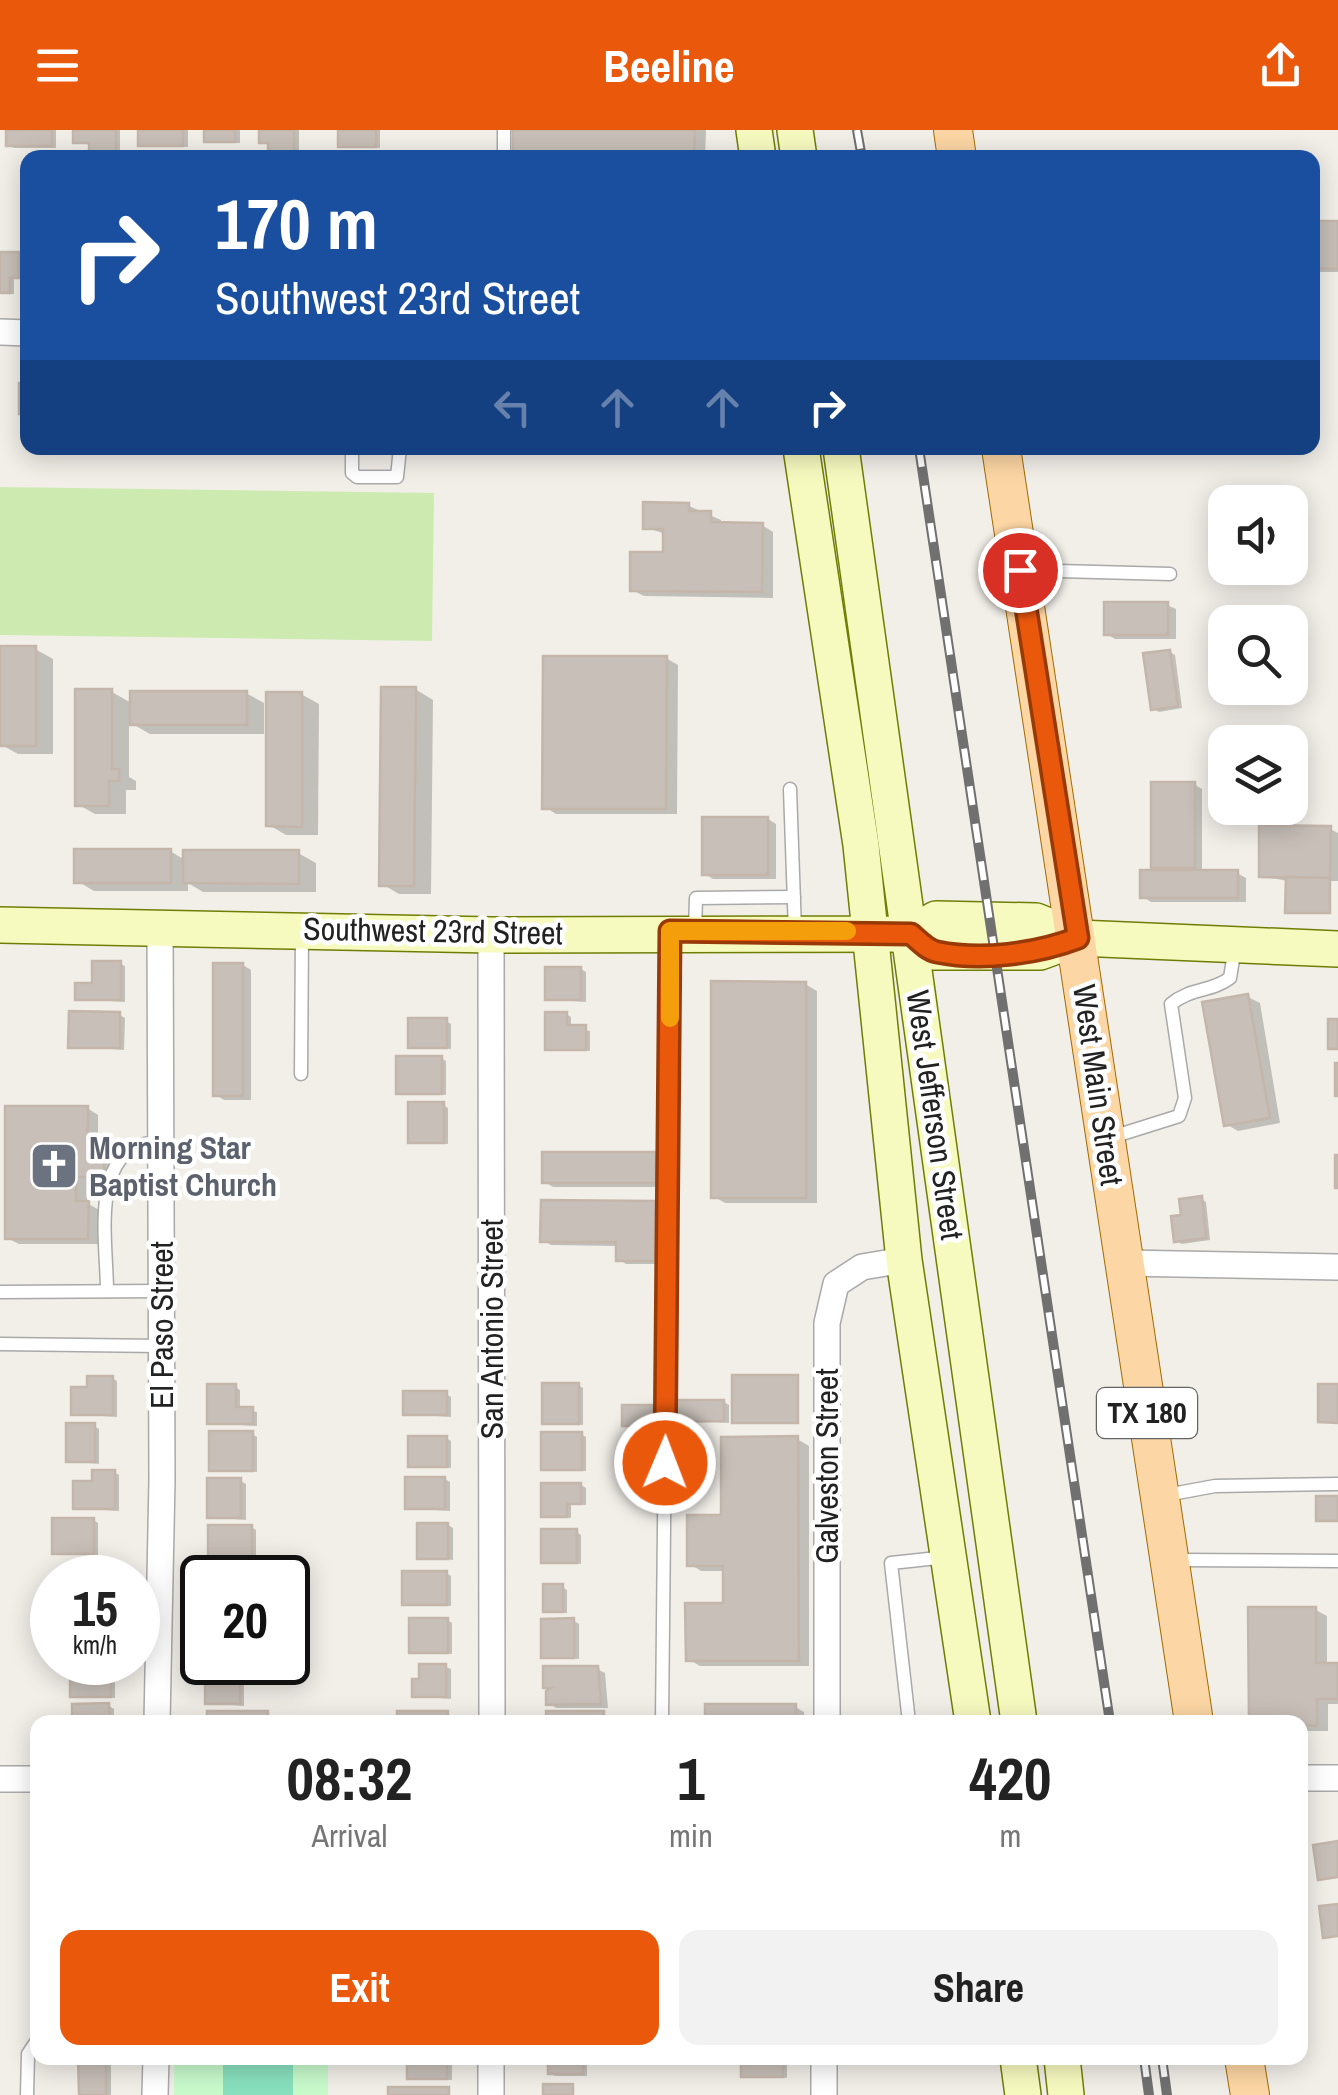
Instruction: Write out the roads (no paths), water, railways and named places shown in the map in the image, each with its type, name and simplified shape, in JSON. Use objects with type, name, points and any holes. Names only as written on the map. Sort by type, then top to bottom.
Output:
[{"type":"main road","name":"West Jefferson Street","points":[[801,455],[860,845],[904,1260],[972,1715]]},
{"type":"main road","name":"West Jefferson Street","points":[[842,455],[1018,1715]]},
{"type":"main road","name":"West Main Street","points":[[1002,455],[1193,1715]]},
{"type":"main road","points":[[825,626],[865,618]]},
{"type":"main road","name":"Southwest 23rd Street","points":[[0,925],[491,935],[683,931],[794,914],[867,932],[911,934]]},
{"type":"main road","points":[[911,934],[936,919],[1036,922],[1078,938],[1338,949]]},
{"type":"main road","points":[[1019,2065],[1023,2095]]},
{"type":"main road","points":[[1063,2065],[1066,2095]]},
{"type":"main road","points":[[1245,2065],[1250,2095]]},
{"type":"street","name":"El Paso Street","points":[[157,1715],[162,1346],[160,927]]},
{"type":"street","name":"San Antonio Street","points":[[491,935],[492,1715]]},
{"type":"street","name":"Galveston Street","points":[[827,1715],[827,1323],[836,1284],[862,1267],[904,1260]]},
{"type":"street","points":[[1124,1263],[1338,1267]]},
{"type":"street","points":[[1308,1778],[1338,1778]]},
{"type":"street","points":[[0,1779],[30,1779]]},
{"type":"street","points":[[156,2065],[156,2095]]},
{"type":"street","points":[[490,2095],[491,2065]]},
{"type":"street","points":[[824,2065],[824,2095]]},
{"type":"lane","points":[[352,455],[352,474],[357,477],[398,477],[400,455]]},
{"type":"lane","points":[[1020,570],[1170,574]]},
{"type":"lane","points":[[790,789],[794,914]]},
{"type":"lane","points":[[301,1074],[302,930]]},
{"type":"lane","points":[[662,1715],[683,931]]},
{"type":"lane","points":[[1106,1139],[1179,1116],[1184,1098],[1171,1004],[1188,990],[1220,986],[1230,978],[1235,945]]},
{"type":"lane","points":[[107,1291],[110,1175],[129,1147],[139,1142],[162,1142]]},
{"type":"lane","points":[[0,1292],[162,1291]]},
{"type":"lane","points":[[0,1344],[162,1346]]},
{"type":"lane","points":[[1160,1497],[1215,1486],[1338,1484]]},
{"type":"lane","points":[[909,1715],[891,1563],[950,1556]]},
{"type":"lane","points":[[1169,1560],[1338,1561]]},
{"type":"lane","points":[[27,2095],[30,2051]]},
{"type":"railway","points":[[857,130],[861,150]]},
{"type":"railway","points":[[920,455],[1109,1715]]},
{"type":"railway","points":[[1145,2065],[1149,2095]]},
{"type":"railway","points":[[1163,2065],[1167,2095]]},
{"type":"place","name":"Morning Star Baptist Church","points":[[54,1166]]}]
